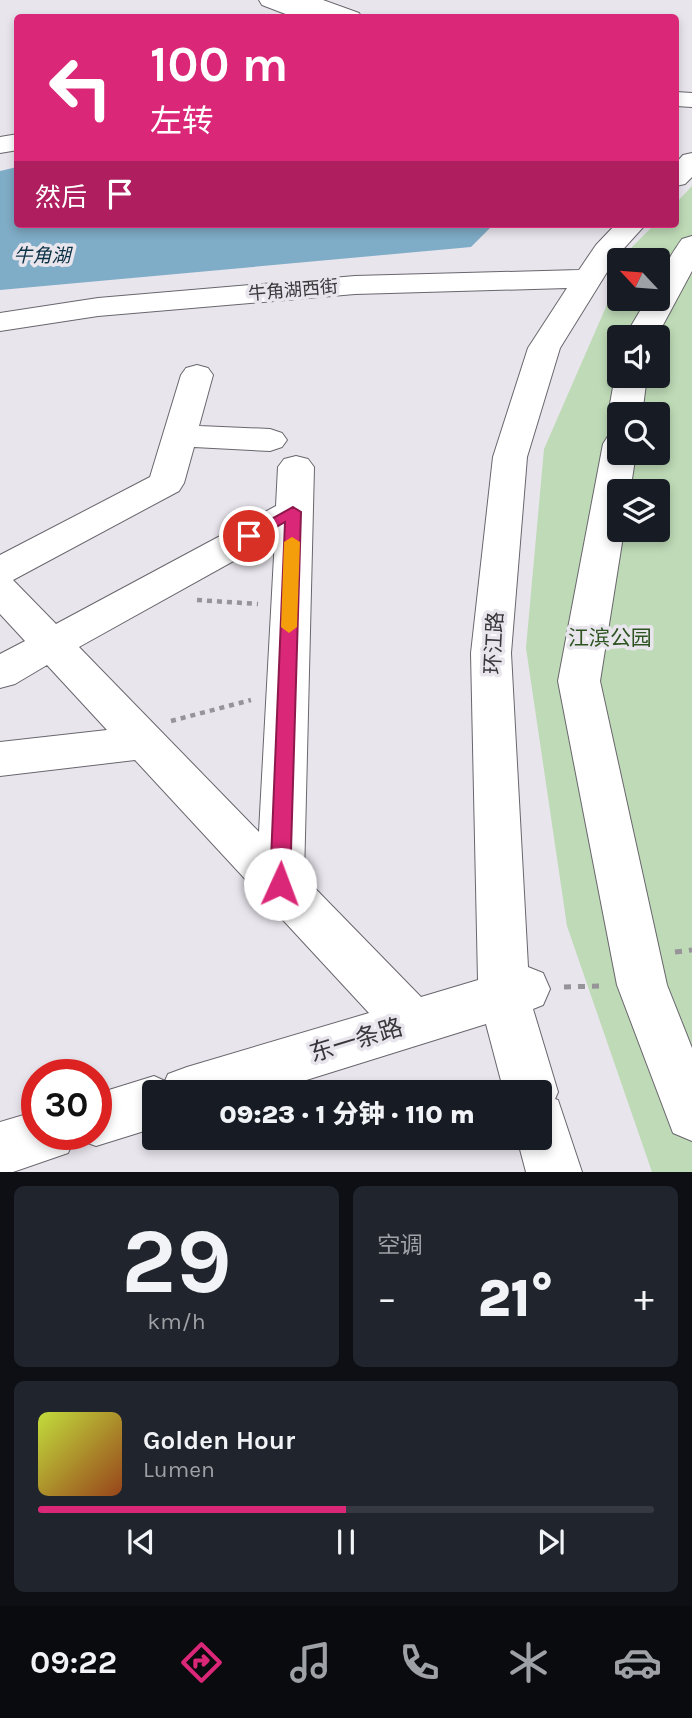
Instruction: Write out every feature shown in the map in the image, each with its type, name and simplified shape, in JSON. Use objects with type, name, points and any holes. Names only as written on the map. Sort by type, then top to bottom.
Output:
[{"type":"street","points":[[270,0],[307,14]]},
{"type":"street","points":[[303,0],[340,14]]},
{"type":"street","points":[[679,175],[692,161]]},
{"type":"street","name":"环江路","points":[[529,1080],[514,992],[491,653],[510,457],[544,348],[606,251],[628,228]]},
{"type":"street","points":[[647,325],[692,245]]},
{"type":"street","name":"牛角湖西街","points":[[0,322],[98,307],[355,285],[588,279]]},
{"type":"street","points":[[0,571],[166,483],[197,375]]},
{"type":"street","points":[[180,436],[283,453],[293,512],[280,884]]},
{"type":"street","points":[[616,465],[579,681],[642,985],[692,1115]]},
{"type":"street","points":[[0,673],[293,512]]},
{"type":"street","points":[[0,590],[412,1023]]},
{"type":"street","points":[[0,759],[139,737]]},
{"type":"street","name":"东一条路","points":[[226,1080],[514,992]]},
{"type":"street","points":[[112,1115],[142,1106]]},
{"type":"street","points":[[0,1149],[21,1143]]},
{"type":"street","points":[[548,1150],[554,1172]]},
{"type":"path","points":[[137,597],[290,605]]},
{"type":"path","points":[[139,737],[286,691]]},
{"type":"path","points":[[514,992],[642,985]]},
{"type":"green space","name":"江滨公园","points":[[692,186],[692,1172],[652,1172],[567,926],[526,648],[544,449],[607,305],[607,312],[670,312],[670,248],[632,248],[651,228],[679,228],[679,200]]},
{"type":"water","name":"牛角湖","points":[[14,168],[14,228],[490,228],[471,247],[0,290],[0,171]]},
{"type":"slow traffic","points":[[289,627],[292,542]]},
{"type":"route","points":[[249,536],[293,512],[280,884]]}]
